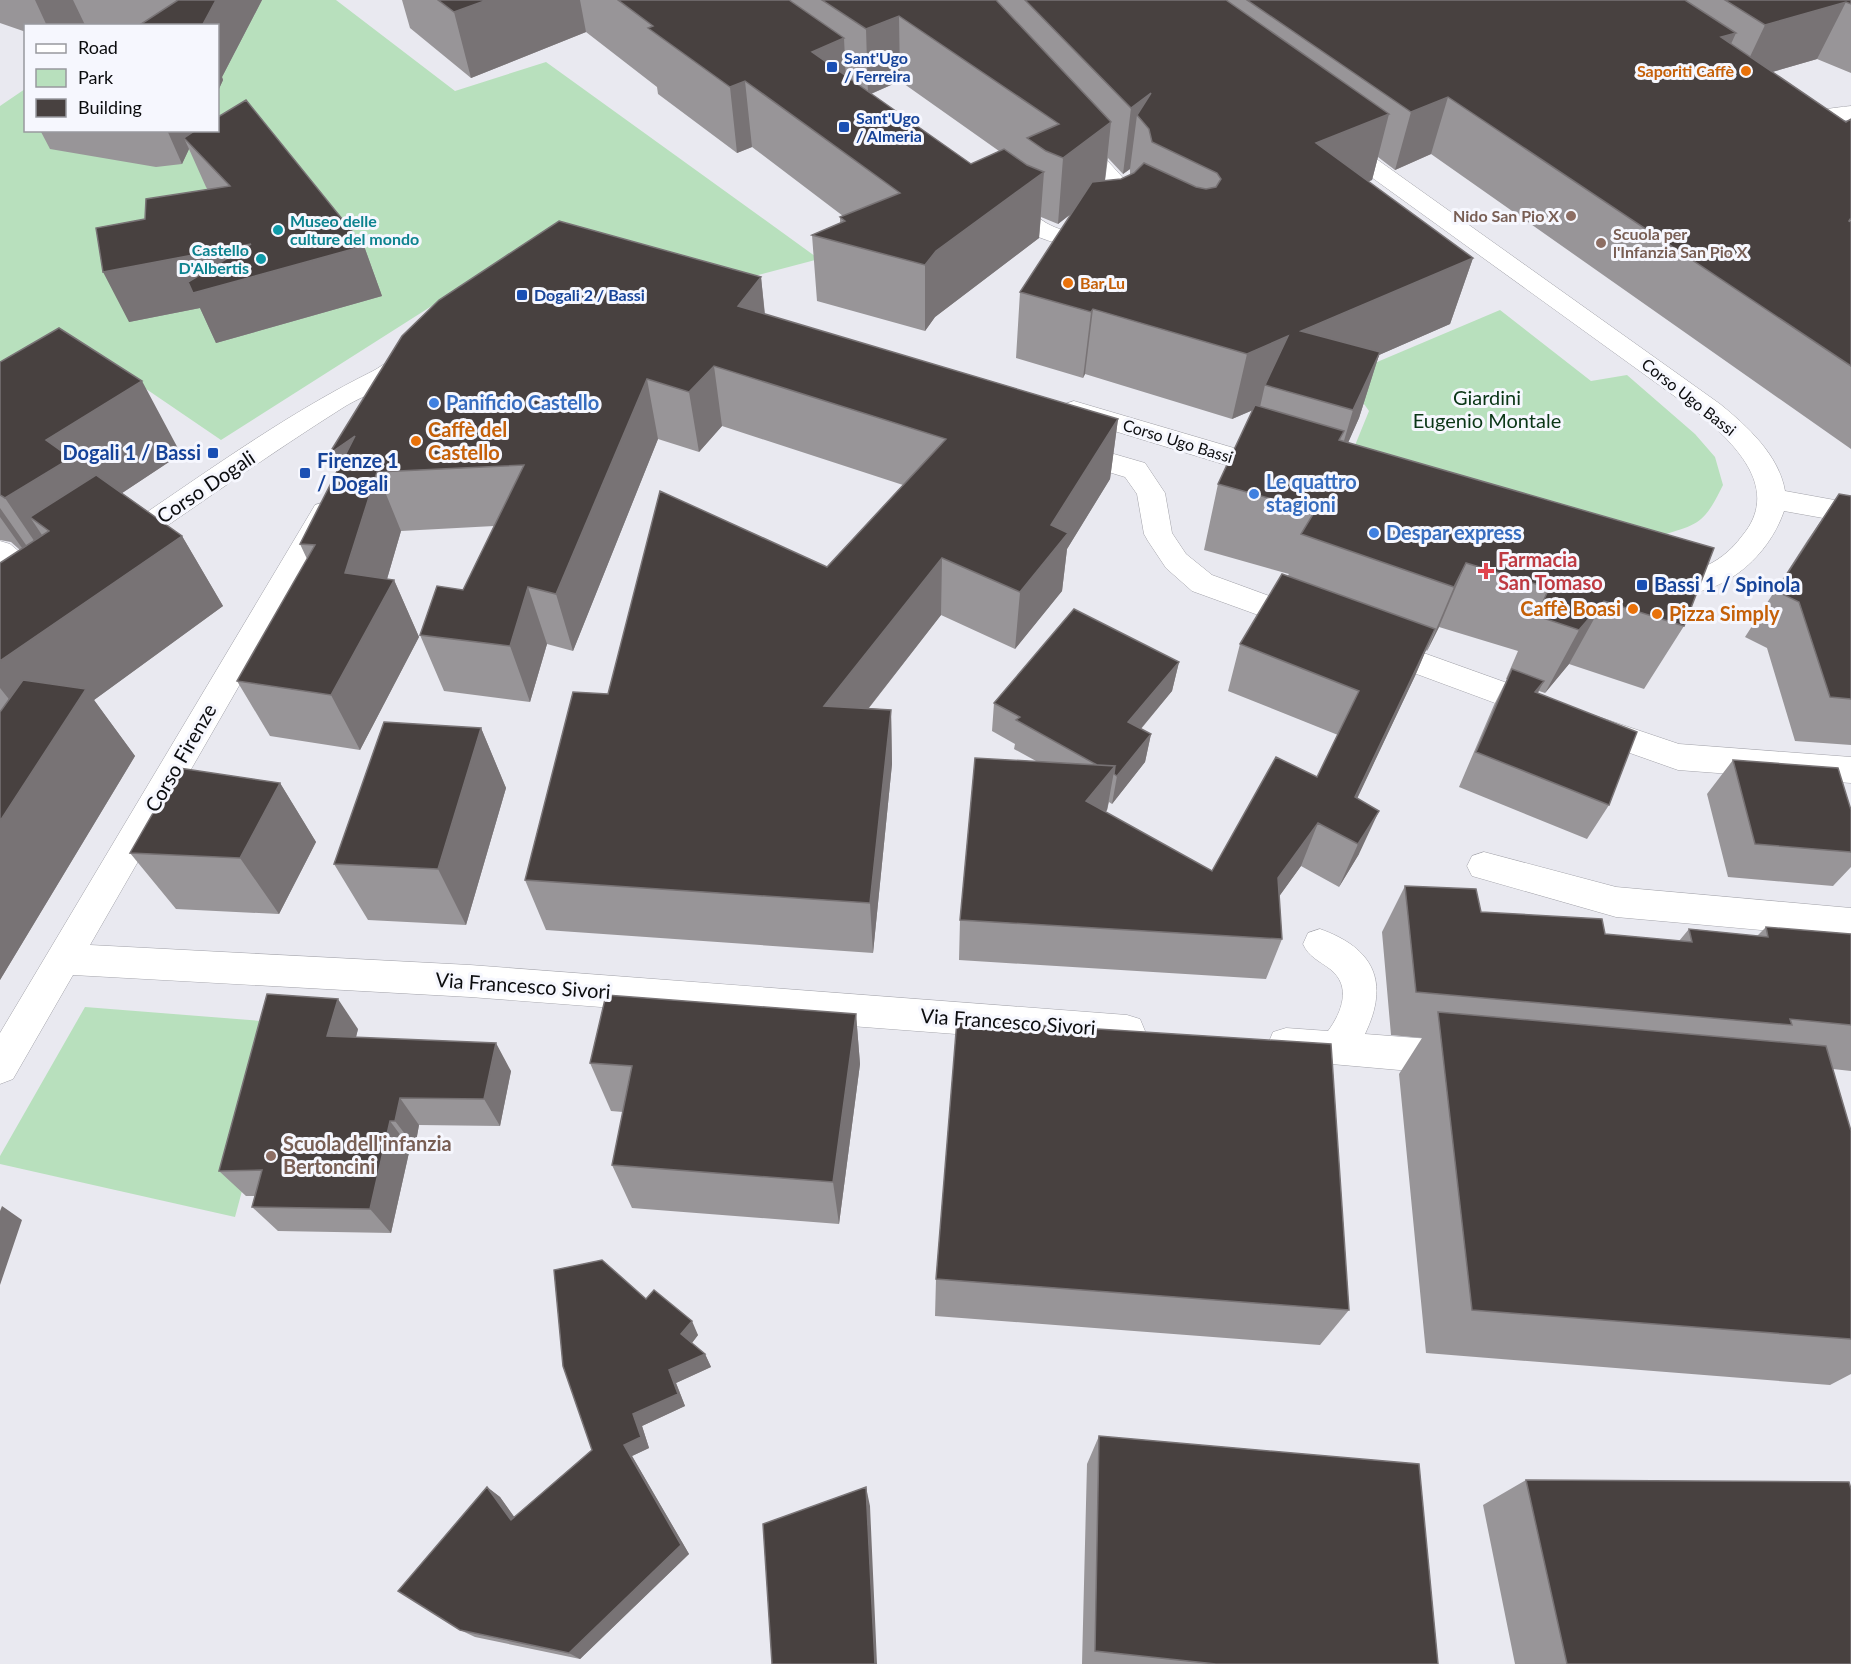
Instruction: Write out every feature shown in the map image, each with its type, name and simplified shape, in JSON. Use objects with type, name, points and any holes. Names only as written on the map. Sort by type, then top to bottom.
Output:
[{"type":"street","points":[[1820,144],[1784,122],[1851,113]]},
{"type":"street","points":[[980,186],[1032,224],[1047,232],[1067,238],[1085,239],[1108,235],[1140,219],[1123,190],[1060,122]]},
{"type":"street","name":"Corso Ugo Bassi","points":[[1322,130],[1725,422],[1750,448],[1761,467],[1772,499]]},
{"type":"street","points":[[375,407],[386,375],[433,342]]},
{"type":"street","name":"Corso Dogali","points":[[98,558],[336,400],[386,375]]},
{"type":"street","name":"Corso Ugo Bassi","points":[[1053,404],[1300,477]]},
{"type":"street","points":[[1045,442],[1134,470],[1151,493],[1158,534],[1176,561],[1202,583],[1678,757],[1851,770]]},
{"type":"street","name":"Corso Firenze","points":[[0,1067],[338,490]]},
{"type":"street","points":[[1631,577],[1665,583],[1684,583],[1702,580],[1726,569],[1758,539],[1768,517],[1772,499],[1851,513]]},
{"type":"street","points":[[0,551],[49,591]]},
{"type":"street","points":[[1484,866],[1616,902],[1851,923]]},
{"type":"street","points":[[1320,944],[1349,964],[1358,982],[1360,1001],[1356,1020],[1337,1047]]},
{"type":"street","name":"Via Francesco Sivori","points":[[63,959],[470,981],[1159,1034]]},
{"type":"street","points":[[1254,1041],[1492,1062]]},
{"type":"green space","points":[[204,0],[336,0],[455,91],[546,62],[819,259],[739,280],[564,222],[221,440],[130,378],[0,450],[0,106],[24,90],[24,132],[219,132],[219,24]]},
{"type":"green space","name":"Giardini Eugenio Montale","points":[[1500,310],[1591,381],[1627,375],[1695,434],[1715,457],[1723,485],[1710,509],[1698,522],[1656,537],[1349,460],[1369,411],[1344,376]]},
{"type":"green space","points":[[85,1007],[287,1023],[235,1217],[0,1164],[0,1156]]},
{"type":"building","points":[[178,0],[216,0],[203,24],[141,24]]},
{"type":"building","points":[[438,0],[487,0],[454,12]]},
{"type":"building","points":[[618,0],[789,0],[844,38],[812,52],[971,164],[1004,149],[1027,165],[1044,172],[936,251],[925,265],[812,235],[845,221],[840,217],[900,193],[745,81],[730,87],[648,28],[653,26]]},
{"type":"building","points":[[822,0],[996,0],[1111,122],[1063,158],[1046,151],[1027,138],[1059,124],[899,16],[866,29]]},
{"type":"building","points":[[1025,0],[1226,0],[1389,114],[1316,143],[1473,258],[1301,331],[1380,352],[1353,410],[1265,385],[1288,336],[1247,354],[1093,309],[1091,312],[1020,292],[1092,182],[1121,179],[1134,173],[1144,163],[1196,187],[1206,189],[1216,187],[1221,179],[1217,173],[1152,142],[1149,129],[1137,115],[1151,93],[1131,108]]},
{"type":"building","points":[[1247,0],[1685,0],[1736,33],[1721,37],[1846,122],[1851,119],[1851,218],[1849,221],[1851,222],[1851,366],[1448,97],[1411,112]]},
{"type":"building","points":[[1725,0],[1851,0],[1851,4],[1846,2],[1765,25]]},
{"type":"building","points":[[246,100],[364,246],[193,293],[188,282],[251,244],[103,272],[96,228],[145,219],[146,199],[230,186],[184,138],[193,132],[219,132],[219,116]]},
{"type":"building","points":[[559,221],[761,277],[738,306],[1118,419],[1051,525],[1068,533],[1020,592],[942,558],[824,706],[891,710],[870,903],[525,880],[573,692],[608,694],[660,491],[827,567],[946,439],[714,366],[689,392],[647,379],[556,594],[528,587],[510,646],[420,635],[437,586],[463,590],[524,465],[377,472],[345,573],[394,580],[331,695],[237,681],[315,545],[300,544],[355,436],[329,454],[402,336],[439,300]]},
{"type":"building","points":[[59,328],[142,381],[46,440],[71,458],[5,498],[0,495],[0,362]]},
{"type":"building","points":[[1255,405],[1344,431],[1339,440],[1714,548],[1684,626],[1604,601],[1579,630],[1537,616],[1549,588],[1466,563],[1454,587],[1301,534],[1315,511],[1218,484]]},
{"type":"building","points":[[96,475],[182,536],[0,661],[0,563],[49,531],[30,517]]},
{"type":"building","points":[[1839,494],[1851,496],[1851,699],[1830,697],[1799,602],[1776,591]]},
{"type":"building","points":[[1282,574],[1435,629],[1355,797],[1379,811],[1358,844],[1318,823],[1278,878],[1282,939],[960,920],[975,758],[1115,766],[1086,801],[1212,871],[1276,757],[1317,777],[1359,691],[1240,644]]},
{"type":"building","points":[[1074,609],[1179,662],[1128,722],[1151,734],[1117,776],[1114,774],[1115,766],[1097,765],[1016,720],[1020,717],[994,703]]},
{"type":"building","points":[[1512,669],[1544,681],[1535,692],[1637,732],[1609,805],[1476,752]]},
{"type":"building","points":[[23,680],[86,689],[0,821],[0,712]]},
{"type":"building","points":[[384,722],[481,728],[438,869],[334,864]]},
{"type":"building","points":[[1733,760],[1838,768],[1851,810],[1851,852],[1755,844]]},
{"type":"building","points":[[179,768],[280,783],[240,858],[130,853]]},
{"type":"building","points":[[1405,886],[1476,889],[1481,912],[1602,919],[1605,934],[1692,942],[1689,929],[1768,937],[1766,927],[1851,934],[1851,1025],[1790,1019],[1792,1025],[1416,992]]},
{"type":"building","points":[[267,994],[338,999],[327,1036],[496,1043],[484,1099],[400,1098],[395,1121],[390,1121],[370,1209],[252,1207],[262,1170],[219,1171]]},
{"type":"building","points":[[606,995],[856,1014],[833,1182],[612,1165],[632,1066],[590,1063]]},
{"type":"building","points":[[1438,1012],[1826,1046],[1851,1131],[1851,1339],[1472,1310]]},
{"type":"building","points":[[957,1020],[1331,1044],[1349,1310],[936,1279]]},
{"type":"building","points":[[602,1260],[646,1299],[654,1290],[692,1321],[681,1334],[705,1354],[669,1370],[678,1394],[633,1414],[641,1437],[624,1445],[681,1545],[569,1653],[460,1630],[398,1591],[487,1487],[511,1520],[592,1450],[563,1366],[554,1270]]},
{"type":"building","points":[[1099,1436],[1419,1464],[1438,1664],[1216,1664],[1095,1651]]},
{"type":"building","points":[[1526,1480],[1849,1482],[1851,1489],[1851,1664],[1567,1664]]},
{"type":"building","points":[[866,1487],[875,1664],[772,1664],[763,1524]]},
{"type":"place","name":"Sant'Ugo / Ferreira","points":[[832,67]]},
{"type":"place","name":"Saporiti Caffè","points":[[1746,71]]},
{"type":"place","name":"Sant'Ugo / Almeria","points":[[844,127]]},
{"type":"place","name":"Nido San Pio X","points":[[1571,216]]},
{"type":"place","name":"Museo delle culture del mondo","points":[[278,230]]},
{"type":"place","name":"Scuola per l'Infanzia San Pio X","points":[[1601,243]]},
{"type":"place","name":"Castello D'Albertis","points":[[261,259]]},
{"type":"place","name":"Bar Lu","points":[[1068,283]]},
{"type":"place","name":"Dogali 2 / Bassi","points":[[522,295]]},
{"type":"place","name":"Panificio Castello","points":[[434,403]]},
{"type":"place","name":"Caffè del Castello","points":[[416,441]]},
{"type":"place","name":"Dogali 1 / Bassi","points":[[213,453]]},
{"type":"place","name":"Firenze 1 / Dogali","points":[[305,473]]},
{"type":"place","name":"Le quattro stagioni","points":[[1254,494]]},
{"type":"place","name":"Despar express","points":[[1374,533]]},
{"type":"place","name":"Farmacia San Tomaso","points":[[1486,571]]},
{"type":"place","name":"Bassi 1 / Spinola","points":[[1642,585]]},
{"type":"place","name":"Caffè Boasi","points":[[1633,609]]},
{"type":"place","name":"Pizza Simply","points":[[1657,614]]},
{"type":"place","name":"Scuola dell'infanzia Bertoncini","points":[[271,1156]]}]
